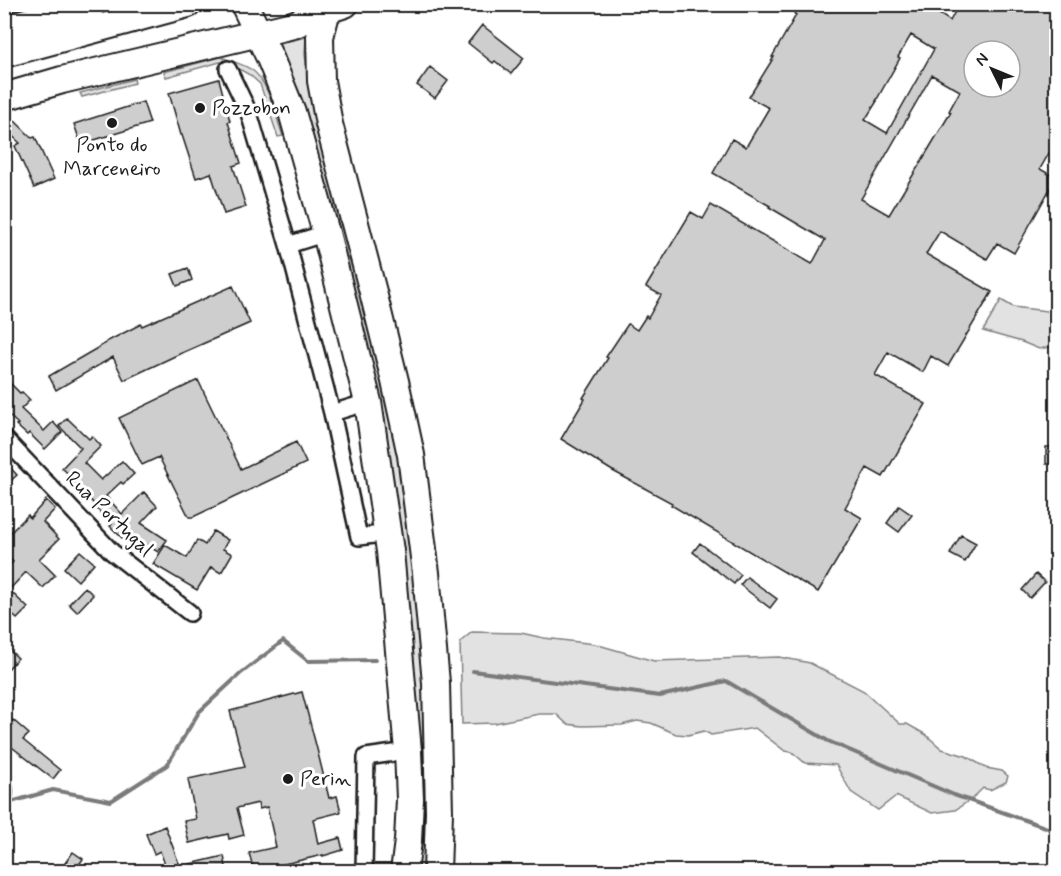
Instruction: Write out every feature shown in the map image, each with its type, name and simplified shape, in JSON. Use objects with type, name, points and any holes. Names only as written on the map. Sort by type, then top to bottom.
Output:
[{"type":"highway","points":[[4,15],[40,4]]},
{"type":"highway","points":[[4,28],[93,4]]},
{"type":"highway","points":[[4,54],[188,4]]},
{"type":"highway","points":[[244,4],[292,112],[326,233],[368,402],[388,533],[408,751],[410,799],[404,872]]},
{"type":"highway","points":[[4,97],[62,80],[293,25],[333,6]]},
{"type":"highway","points":[[333,6],[321,37],[321,81],[329,124],[374,292],[411,455],[426,573],[436,683],[439,812],[437,872]]},
{"type":"street","points":[[228,69],[249,113],[288,245],[332,413],[359,537],[388,533]]},
{"type":"street","points":[[288,245],[326,233]]},
{"type":"street","points":[[332,413],[368,402]]},
{"type":"street","name":"Rua Portugal","points":[[4,438],[112,552],[190,613]]},
{"type":"street","points":[[364,872],[366,757],[408,751]]},
{"type":"shaded area","points":[[306,37],[305,54],[313,114],[369,320],[406,493],[421,615],[430,871],[411,871],[406,615],[276,41]]},
{"type":"shaded area","points":[[221,57],[245,66],[258,75],[271,100],[283,136],[278,137],[260,84],[239,69],[220,62],[166,77],[164,72]]},
{"type":"shaded area","points":[[134,79],[135,83],[82,97],[80,93]]},
{"type":"shaded area","points":[[1001,300],[1013,307],[1047,311],[1056,315],[1056,346],[1039,349],[983,331]]},
{"type":"shaded area","points":[[472,632],[521,633],[595,644],[654,661],[779,657],[810,663],[864,691],[900,724],[907,724],[925,734],[942,749],[966,756],[986,768],[1002,771],[1008,776],[1006,782],[990,790],[983,788],[955,810],[932,813],[896,796],[878,810],[851,792],[836,765],[805,763],[755,728],[711,735],[704,731],[688,735],[676,734],[651,723],[637,721],[622,725],[567,724],[556,714],[539,714],[495,723],[462,724],[460,642]]},
{"type":"building","points":[[800,4],[924,4],[950,21],[959,4],[1056,4],[1056,141],[1040,169],[1056,178],[1014,253],[997,243],[987,259],[940,231],[926,254],[992,292],[948,366],[931,356],[923,372],[888,352],[875,375],[926,404],[883,477],[867,468],[845,508],[862,518],[818,592],[561,439],[608,358],[606,357],[628,324],[637,330],[646,316],[648,318],[661,295],[646,287],[691,212],[703,219],[711,205],[812,264],[825,240],[713,173],[732,139],[746,147],[769,108],[749,97],[796,15],[794,14]],"holes":[[[911,35],[934,49],[887,133],[865,120]],[[932,75],[960,91],[949,111],[951,112],[889,215],[861,199]]]},
{"type":"building","points":[[482,25],[524,58],[511,74],[468,43]]},
{"type":"building","points":[[430,67],[448,81],[435,98],[417,85]]},
{"type":"building","points":[[219,79],[230,121],[228,122],[241,163],[233,166],[246,207],[224,214],[211,173],[196,178],[169,93]]},
{"type":"building","name":"Ponto do Marceneiro","points":[[143,102],[150,123],[81,144],[74,124]]},
{"type":"building","points":[[10,116],[32,138],[35,137],[54,179],[34,188],[15,146],[20,143],[4,128],[4,122]]},
{"type":"building","points":[[188,268],[192,280],[177,286],[172,274]]},
{"type":"building","points":[[233,286],[250,323],[124,380],[113,357],[56,390],[49,376],[106,342],[141,324],[142,326]]},
{"type":"building","points":[[4,377],[30,400],[21,409],[44,431],[53,422],[62,432],[45,449],[29,433],[27,435],[16,425],[18,424],[4,411]]},
{"type":"building","points":[[198,380],[241,469],[296,442],[306,463],[189,517],[159,457],[142,465],[119,418]]},
{"type":"building","points":[[67,418],[89,439],[92,436],[101,446],[84,463],[101,480],[122,461],[134,474],[106,496],[122,514],[144,492],[157,506],[141,523],[167,540],[158,552],[130,534],[124,540],[74,483],[76,481],[62,468],[81,448],[59,426]]},
{"type":"building","points":[[1046,447],[1056,447],[1056,464],[1046,464]]},
{"type":"building","points":[[4,461],[17,475],[4,487]]},
{"type":"building","points":[[46,500],[55,509],[43,522],[59,539],[39,559],[55,575],[43,588],[26,572],[9,590],[28,608],[17,619],[4,607],[4,570],[13,562],[4,553],[4,539],[28,515],[30,518]]},
{"type":"building","points":[[899,506],[912,515],[899,532],[887,523]]},
{"type":"building","points":[[213,531],[228,540],[223,549],[232,554],[221,573],[211,567],[197,590],[153,564],[165,545],[187,558],[197,540],[205,545]]},
{"type":"building","points":[[961,535],[976,543],[965,562],[950,554]]},
{"type":"building","points":[[700,543],[741,575],[734,584],[693,552]]},
{"type":"building","points":[[80,551],[94,563],[78,581],[64,568]]},
{"type":"building","points":[[1036,574],[1045,582],[1030,598],[1022,590]]},
{"type":"building","points":[[747,577],[777,599],[770,608],[740,585]]},
{"type":"building","points":[[85,587],[93,595],[77,612],[69,604]]},
{"type":"building","points":[[4,645],[18,658],[4,673]]},
{"type":"building","points":[[302,692],[329,798],[337,796],[341,812],[313,819],[318,844],[340,838],[343,850],[254,871],[249,853],[276,847],[267,807],[259,809],[258,803],[237,808],[244,835],[229,839],[228,834],[189,843],[184,821],[196,819],[188,779],[245,767],[230,711]]},
{"type":"building","points":[[13,720],[29,734],[23,740],[60,770],[53,779],[4,741],[4,721],[9,725]]},
{"type":"building","points":[[165,826],[180,866],[167,870],[160,851],[154,854],[146,834]]},
{"type":"building","points":[[73,852],[83,859],[75,870],[65,863]]},
{"type":"building","points":[[224,856],[227,872],[177,872],[177,867]]},
{"type":"waterway","points":[[4,804],[53,790],[111,801],[167,765],[199,712],[240,674],[283,641],[308,661],[375,660]]},
{"type":"waterway","points":[[473,671],[660,696],[726,681],[828,741],[954,795],[1056,831]]},
{"type":"place","name":"Pozzobon","points":[[200,108]]},
{"type":"place","name":"Ponto do Marceneiro","points":[[112,123]]},
{"type":"place","name":"Perin","points":[[288,779]]}]
